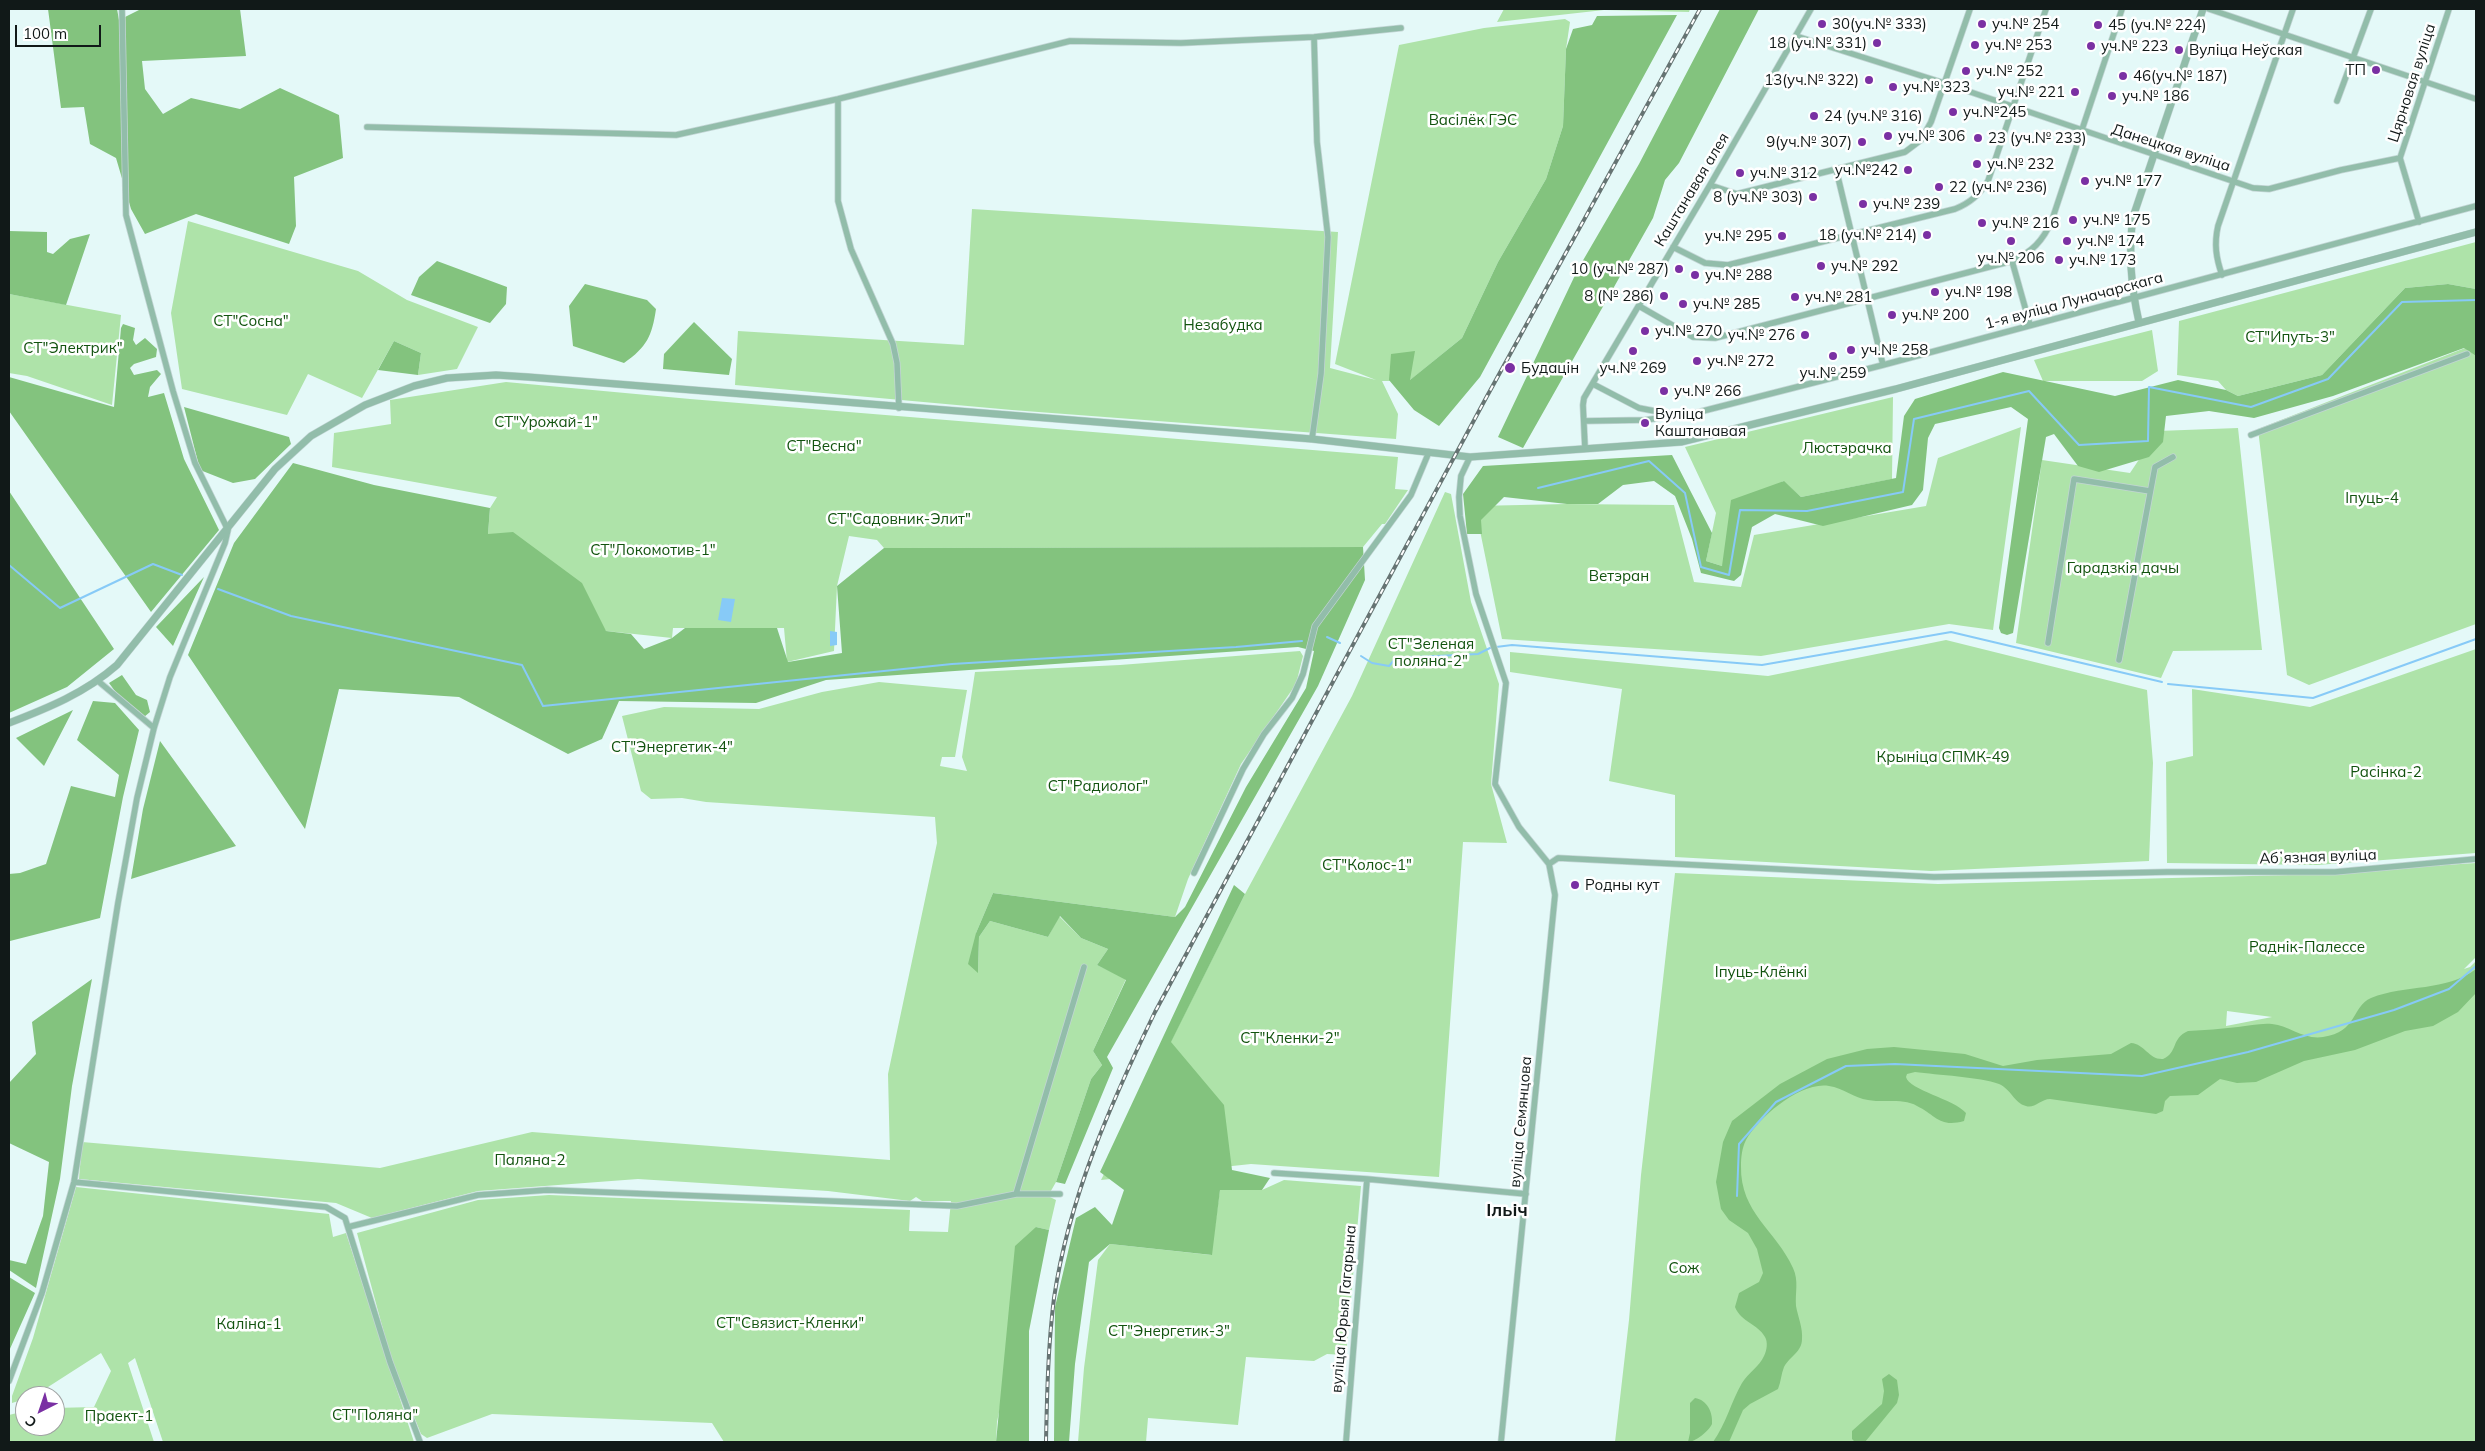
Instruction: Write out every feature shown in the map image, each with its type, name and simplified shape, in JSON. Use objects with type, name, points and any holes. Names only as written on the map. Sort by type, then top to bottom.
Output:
[{"type":"street","points":[[9,1381],[42,1293],[74,1182],[118,903],[137,798],[154,728],[170,676],[226,544],[228,530],[195,463],[172,391],[126,215],[122,9]]},
{"type":"street","name":"Каштанавая алея","points":[[1586,448],[1583,401],[1811,9]]},
{"type":"street","points":[[1710,185],[1737,194],[1905,152],[1914,146],[1921,140],[1931,122],[1970,9]]},
{"type":"street","points":[[1673,248],[1705,263],[1728,265],[1954,210],[1975,198],[1988,181],[2046,9]]},
{"type":"street","points":[[1638,306],[1693,337],[1715,338],[2012,261],[2035,248],[2046,234],[2122,9]]},
{"type":"street","points":[[2139,322],[2133,297],[2130,241],[2134,217],[2203,9]]},
{"type":"street","points":[[2209,9],[2476,100]]},
{"type":"street","points":[[2222,275],[2216,258],[2215,237],[2292,9]]},
{"type":"street","points":[[2337,101],[2371,9]]},
{"type":"street","name":"Цярновая вуліца","points":[[2419,222],[2400,158],[2449,9]]},
{"type":"street","points":[[367,128],[676,136],[838,99],[1070,41],[1181,43],[1314,37],[1401,28]]},
{"type":"street","name":"Данецкая вуліца","points":[[1796,36],[1944,82],[2082,131],[2253,188],[2269,189],[2341,170],[2400,158]]},
{"type":"street","points":[[1312,439],[1321,374],[1328,238],[1317,142],[1314,37]]},
{"type":"street","points":[[838,99],[838,201],[851,248],[893,344],[897,363],[899,408]]},
{"type":"street","points":[[1836,169],[1869,297],[1883,365]]},
{"type":"street","name":"1-я вуліца Луначарскага","points":[[1584,421],[1645,420],[1695,413],[1883,365],[2476,206]]},
{"type":"street","points":[[9,723],[53,706],[98,682],[117,665],[276,469],[311,436],[365,404],[414,386],[447,378],[496,375],[528,377],[899,408],[1312,439],[1470,457],[1681,442],[1896,389],[2476,232]]},
{"type":"street","points":[[2012,261],[2030,325]]},
{"type":"street","points":[[2251,435],[2467,354]]},
{"type":"street","points":[[1594,384],[1639,408],[1678,415]]},
{"type":"street","points":[[1194,873],[1243,769],[1264,734],[1292,698],[1303,674],[1314,626],[1411,495],[1429,452]]},
{"type":"street","name":"вуліца Семянцова","points":[[1470,457],[1461,476],[1458,497],[1460,516],[1476,594],[1506,684],[1495,784],[1519,827],[1549,864],[1555,895],[1501,1442]]},
{"type":"street","points":[[2119,660],[2155,467],[2173,457]]},
{"type":"street","points":[[2048,643],[2074,479],[2150,491]]},
{"type":"street","points":[[98,682],[154,728]]},
{"type":"street","name":"Абʼязная вуліца","points":[[1549,864],[1558,858],[1934,877],[2160,872],[2334,872],[2476,859]]},
{"type":"street","points":[[1016,1194],[1084,967]]},
{"type":"street","points":[[1274,1173],[1368,1179],[1526,1194]]},
{"type":"street","name":"вуліца Юрыя Гагарына","points":[[1346,1442],[1368,1179]]},
{"type":"street","points":[[74,1182],[326,1207],[346,1218],[390,1362],[420,1442]]},
{"type":"street","points":[[348,1226],[478,1195],[547,1190],[957,1206],[1016,1194],[1060,1194]]},
{"type":"green space","points":[[48,9],[117,9],[119,20],[141,9],[240,9],[246,56],[142,61],[145,89],[163,114],[191,98],[240,109],[280,88],[339,115],[343,158],[294,177],[296,226],[289,244],[196,214],[145,234],[131,209],[116,158],[90,144],[84,107],[61,108]]},
{"type":"green space","points":[[1504,9],[1690,9],[1689,12],[1604,10],[1497,22]]},
{"type":"green space","points":[[1720,9],[1759,9],[1679,163],[1665,180],[1653,218],[1523,448],[1498,437],[1578,269],[1639,164]]},
{"type":"green space","points":[[1677,15],[1480,377],[1439,426],[1414,410],[1389,380],[1391,354],[1415,351],[1410,380],[1462,338],[1498,262],[1546,179],[1563,126],[1566,49],[1573,29],[1592,25],[1597,16]]},
{"type":"green space","name":"Незабудка","points":[[1565,19],[1570,22],[1566,49],[1563,126],[1546,179],[1498,262],[1462,338],[1409,381],[1382,381],[1398,414],[1396,439],[1012,410],[735,385],[738,331],[964,345],[972,209],[1338,232],[1330,368],[1376,380],[1335,364],[1399,45],[1484,28]]},
{"type":"green space","name":"СТ\"Сосна\"","points":[[188,221],[358,271],[407,300],[478,327],[457,369],[418,375],[421,353],[394,341],[362,398],[308,374],[287,415],[182,389],[171,313]]},
{"type":"green space","points":[[9,231],[47,232],[47,252],[53,254],[70,239],[90,234],[66,305],[9,294]]},
{"type":"green space","name":"СТ\"Ипуть-3\"","points":[[2476,242],[2476,289],[2448,284],[2405,288],[2322,375],[2238,396],[2226,390],[2218,381],[2177,375],[2179,321]]},
{"type":"green space","points":[[437,261],[507,287],[506,304],[490,323],[411,295],[419,277]]},
{"type":"green space","points":[[585,284],[647,300],[656,309],[653,327],[647,340],[638,352],[624,363],[573,346],[569,306]]},
{"type":"green space","points":[[2448,284],[2476,289],[2476,356],[2464,348],[2333,396],[2254,418],[2209,411],[2166,416],[2163,442],[2149,457],[2099,472],[2078,466],[2054,434],[2046,437],[2013,633],[2007,635],[2001,633],[1999,628],[2028,419],[2011,407],[1935,424],[1928,438],[1923,490],[1912,505],[1823,526],[1775,514],[1752,527],[1741,575],[1734,581],[1701,573],[1692,539],[1675,496],[1654,481],[1623,485],[1598,504],[1567,504],[1504,497],[1481,520],[1482,534],[1467,534],[1463,494],[1483,466],[1672,455],[1712,533],[1706,561],[1722,566],[1731,500],[1784,481],[1801,497],[1896,478],[1904,416],[1915,399],[2003,372],[2115,396],[2178,380],[2226,390],[2238,396],[2322,375],[2405,288]]},
{"type":"green space","name":"СТ\"Электрик\"","points":[[9,294],[121,315],[112,405],[27,376],[9,373]]},
{"type":"green space","points":[[694,322],[732,359],[729,375],[663,369],[664,354]]},
{"type":"green space","points":[[123,324],[135,328],[133,340],[136,345],[145,338],[157,349],[156,357],[134,364],[130,368],[134,375],[157,370],[161,374],[150,387],[148,397],[164,393],[184,459],[219,530],[151,612],[9,411],[9,377],[114,407],[121,328]]},
{"type":"green space","points":[[2152,330],[2158,371],[2142,381],[2043,381],[2034,360]]},
{"type":"green space","points":[[394,341],[421,353],[418,375],[378,370]]},
{"type":"green space","name":"Іпуць-4","points":[[2465,348],[2476,356],[2476,624],[2309,685],[2287,675],[2258,429]]},
{"type":"green space","points":[[506,382],[690,399],[1398,457],[1395,489],[1408,490],[1385,524],[1382,524],[1363,547],[884,548],[877,540],[849,536],[837,586],[834,651],[787,662],[784,628],[673,628],[672,638],[606,631],[488,534],[490,508],[497,497],[332,467],[334,433],[391,424],[390,400]]},
{"type":"green space","name":"Люстэрачка","points":[[1893,397],[1892,479],[1801,497],[1783,481],[1722,566],[1706,561],[1716,513],[1685,447]]},
{"type":"green space","points":[[184,407],[289,437],[291,444],[255,479],[233,483],[200,470]]},
{"type":"green space","name":"Ветэран","points":[[2021,427],[1993,630],[1949,624],[1761,656],[1502,639],[1475,506],[1567,504],[1674,505],[1694,582],[1741,587],[1754,535],[1926,506],[1938,458]]},
{"type":"green space","name":"Гарадзкія дачы","points":[[2238,428],[2262,650],[2173,651],[2161,678],[2016,643],[2042,460],[2130,473],[2158,431]]},
{"type":"green space","points":[[293,463],[374,485],[490,508],[488,534],[513,532],[582,583],[606,631],[631,634],[644,649],[672,638],[685,628],[777,628],[788,662],[842,653],[837,586],[884,548],[1363,547],[1365,580],[1318,686],[1107,1057],[1113,1068],[1065,1184],[1056,1182],[1091,1079],[1102,1065],[1093,1051],[1126,980],[1097,965],[1108,949],[1081,938],[1060,916],[1048,937],[990,921],[979,937],[978,973],[968,964],[976,933],[993,893],[1175,917],[1185,907],[1246,787],[1306,688],[1314,651],[1298,647],[826,680],[756,703],[619,701],[602,739],[568,754],[459,697],[339,689],[305,829],[188,655],[234,543]]},
{"type":"green space","points":[[9,491],[114,649],[67,687],[9,713]]},
{"type":"green space","points":[[1445,492],[1451,494],[1471,602],[1499,684],[1491,784],[1507,843],[1463,842],[1439,1177],[1251,1164],[1101,1180],[1245,894],[1352,696]]},
{"type":"green space","points":[[204,577],[173,646],[156,627]]},
{"type":"green space","name":"Крыніца СПМК-49","points":[[1946,640],[2147,690],[2153,763],[2149,861],[1931,871],[1675,857],[1675,795],[1609,781],[1622,689],[1510,672],[1510,652],[1768,676]]},
{"type":"green space","name":"Расінка-2","points":[[2476,649],[2476,853],[2317,865],[2167,863],[2166,762],[2193,756],[2192,689],[2310,707]]},
{"type":"green space","points":[[1300,651],[1303,656],[1296,684],[1241,764],[1188,879],[1175,917],[993,893],[976,933],[978,973],[979,937],[990,921],[1048,937],[1059,916],[1081,938],[1108,949],[1097,965],[1126,979],[1093,1051],[1102,1065],[1091,1079],[1056,1182],[1048,1196],[1056,1200],[1049,1230],[1036,1227],[997,1422],[996,1442],[724,1442],[712,1423],[492,1414],[427,1438],[421,1434],[391,1359],[357,1233],[478,1200],[549,1195],[910,1210],[909,1231],[948,1232],[951,1201],[922,1201],[916,1197],[910,1201],[828,1191],[638,1179],[478,1191],[372,1218],[336,1203],[79,1179],[82,1142],[380,1168],[532,1132],[890,1160],[888,1074],[937,843],[935,817],[706,802],[682,798],[651,799],[641,791],[622,716],[664,707],[759,709],[822,692],[879,682],[967,690],[955,757],[942,757],[940,766],[967,771],[962,757],[975,672],[1120,665]]},
{"type":"green space","points":[[122,675],[136,695],[147,700],[150,712],[144,717],[120,698],[109,683]]},
{"type":"green space","points":[[93,701],[115,703],[139,730],[123,797],[100,918],[10,941],[9,945],[9,874],[20,873],[46,864],[71,786],[115,797],[119,775],[77,740]]},
{"type":"green space","points":[[73,710],[44,766],[16,738]]},
{"type":"green space","points":[[160,741],[236,846],[131,879],[143,809]]},
{"type":"green space","points":[[2476,863],[2476,957],[2464,969],[2470,967],[2476,961],[2476,1442],[1615,1442],[1629,1320],[1641,1175],[1675,873],[1938,884],[2289,875]],"holes":[[[2227,1011],[2272,1017],[2226,1026]]]},
{"type":"green space","points":[[1234,885],[1245,894],[1171,1042],[1224,1105],[1232,1170],[1270,1178],[1262,1190],[1220,1190],[1212,1255],[1110,1244],[1089,1262],[1075,1364],[1069,1442],[1054,1442],[1055,1307],[1076,1218],[1095,1207],[1112,1225],[1124,1190],[1100,1172]]},
{"type":"green space","points":[[2476,969],[2476,993],[2458,1012],[2433,1026],[2405,1031],[2355,1050],[2304,1061],[2256,1082],[2237,1083],[2220,1079],[2198,1095],[2170,1096],[2165,1101],[2163,1111],[2156,1114],[2050,1099],[2029,1107],[2018,1102],[2007,1089],[1999,1084],[1970,1078],[1915,1072],[1907,1074],[1906,1077],[1909,1082],[1960,1108],[1966,1113],[1964,1121],[1956,1123],[1943,1122],[1906,1102],[1868,1100],[1829,1086],[1806,1089],[1782,1102],[1761,1121],[1746,1140],[1741,1166],[1742,1182],[1746,1196],[1753,1209],[1786,1255],[1795,1273],[1796,1306],[1802,1331],[1801,1343],[1798,1351],[1784,1367],[1778,1389],[1750,1404],[1743,1410],[1729,1442],[1713,1442],[1742,1383],[1762,1360],[1767,1346],[1766,1339],[1762,1333],[1741,1316],[1735,1307],[1739,1293],[1759,1282],[1763,1273],[1757,1249],[1748,1233],[1729,1220],[1721,1209],[1716,1182],[1723,1142],[1732,1121],[1780,1084],[1827,1059],[1867,1049],[1894,1047],[1965,1054],[2003,1066],[2037,1060],[2111,1054],[2131,1043],[2140,1046],[2158,1059],[2163,1059],[2171,1053],[2179,1037],[2188,1031],[2259,1024],[2279,1025],[2310,1037],[2323,1037],[2342,1030],[2353,1019],[2360,1007],[2371,998],[2398,991],[2439,985],[2464,976]]},
{"type":"green space","points":[[92,979],[72,1086],[60,1179],[36,1288],[9,1270],[9,1260],[26,1264],[43,1216],[49,1162],[9,1143],[9,1083],[36,1054],[32,1022]]},
{"type":"green space","name":"СТ\"Энергетик-3\"","points":[[1284,1180],[1361,1186],[1346,1355],[1327,1354],[1314,1361],[1246,1357],[1238,1425],[1148,1418],[1146,1442],[1078,1442],[1084,1368],[1098,1260],[1110,1244],[1211,1255],[1220,1189],[1262,1190]]},
{"type":"green space","name":"Каліна-1","points":[[76,1187],[329,1214],[333,1237],[346,1233],[414,1442],[163,1442],[135,1358],[128,1363],[154,1442],[9,1442],[9,1415],[15,1414],[15,1436],[65,1436],[65,1408],[94,1407],[111,1371],[101,1353],[50,1386],[16,1386],[33,1338]]},
{"type":"green space","points":[[1036,1227],[1049,1230],[1029,1331],[1029,1442],[996,1442],[1015,1246]]},
{"type":"green space","points":[[9,1277],[35,1293],[9,1351]]},
{"type":"green space","points":[[1889,1374],[1897,1380],[1899,1395],[1897,1403],[1865,1442],[1855,1442],[1852,1439],[1852,1431],[1882,1404],[1884,1391],[1882,1379]]},
{"type":"green space","name":"Каліна-1","points":[[15,1388],[15,1402],[12,1403]]},
{"type":"green space","points":[[1695,1398],[1703,1401],[1708,1407],[1712,1424],[1702,1436],[1688,1442],[1690,1433],[1690,1403]]},
{"type":"water","points":[[722,598],[735,599],[731,622],[718,620]]},
{"type":"water","points":[[830,631],[837,632],[837,645],[830,646]]},
{"type":"waterway","points":[[1538,488],[1649,461],[1685,493],[1701,567],[1729,575],[1740,510],[1807,511],[1903,492],[1914,419],[2029,391],[2079,445],[2148,441],[2149,387],[2251,407],[2328,379],[2402,302],[2476,300]]},
{"type":"waterway","points":[[9,565],[60,608],[153,564],[182,575]]},
{"type":"waterway","points":[[218,589],[291,616],[522,665],[543,706],[952,664],[1236,647],[1302,641]]},
{"type":"waterway","points":[[1496,647],[1512,645],[1762,665],[1951,632],[2162,682]]},
{"type":"waterway","points":[[1327,637],[1340,643]]},
{"type":"waterway","points":[[2168,684],[2313,698],[2476,639]]},
{"type":"waterway","points":[[1361,656],[1372,663],[1389,666],[1396,658],[1478,654],[1492,647]]},
{"type":"waterway","points":[[1737,1196],[1739,1144],[1776,1102],[1846,1066],[1895,1064],[2142,1076],[2248,1052],[2394,1010],[2449,989],[2476,966]]},
{"type":"railway","points":[[1046,1442],[1050,1334],[1061,1260],[1081,1187],[1123,1081],[1155,1012],[1486,398],[1700,9]]},
{"type":"place","name":"30(уч.№ 333)","points":[[1822,24]]},
{"type":"place","name":"уч.№ 254","points":[[1982,24]]},
{"type":"place","name":"45 (уч.№ 224)","points":[[2098,25]]},
{"type":"place","name":"18 (уч.№ 331)","points":[[1877,43]]},
{"type":"place","name":"уч.№ 253","points":[[1975,45]]},
{"type":"place","name":"уч.№ 223","points":[[2091,46]]},
{"type":"place","name":"Вуліца Неўская","points":[[2179,50]]},
{"type":"place","name":"ТП","points":[[2376,70]]},
{"type":"place","name":"уч.№ 252","points":[[1966,71]]},
{"type":"place","name":"46(уч.№ 187)","points":[[2123,76]]},
{"type":"place","name":"13(уч.№ 322)","points":[[1869,80]]},
{"type":"place","name":"уч.№ 323","points":[[1893,87]]},
{"type":"place","name":"уч.№ 221","points":[[2075,92]]},
{"type":"place","name":"уч.№ 186","points":[[2112,96]]},
{"type":"place","name":"уч.№245","points":[[1953,112]]},
{"type":"place","name":"24 (уч.№ 316)","points":[[1814,116]]},
{"type":"place","name":"уч.№ 306","points":[[1888,136]]},
{"type":"place","name":"23 (уч.№ 233)","points":[[1978,138]]},
{"type":"place","name":"9(уч.№ 307)","points":[[1862,142]]},
{"type":"place","name":"уч.№ 232","points":[[1977,164]]},
{"type":"place","name":"уч.№242","points":[[1908,170]]},
{"type":"place","name":"уч.№ 312","points":[[1740,173]]},
{"type":"place","name":"уч.№ 177","points":[[2085,181]]},
{"type":"place","name":"22 (уч.№ 236)","points":[[1939,187]]},
{"type":"place","name":"8 (уч.№ 303)","points":[[1813,197]]},
{"type":"place","name":"уч.№ 239","points":[[1863,204]]},
{"type":"place","name":"уч.№ 175","points":[[2073,220]]},
{"type":"place","name":"уч.№ 216","points":[[1982,223]]},
{"type":"place","name":"18 (уч.№ 214)","points":[[1927,235]]},
{"type":"place","name":"уч.№ 295","points":[[1782,236]]},
{"type":"place","name":"уч.№ 206","points":[[2011,241]]},
{"type":"place","name":"уч.№ 174","points":[[2067,241]]},
{"type":"place","name":"уч.№ 173","points":[[2059,260]]},
{"type":"place","name":"уч.№ 292","points":[[1821,266]]},
{"type":"place","name":"10 (уч.№ 287)","points":[[1679,269]]},
{"type":"place","name":"уч.№ 288","points":[[1695,275]]},
{"type":"place","name":"уч.№ 198","points":[[1935,292]]},
{"type":"place","name":"8 (№ 286)","points":[[1664,296]]},
{"type":"place","name":"уч.№ 281","points":[[1795,297]]},
{"type":"place","name":"уч.№ 285","points":[[1683,304]]},
{"type":"place","name":"уч.№ 200","points":[[1892,315]]},
{"type":"place","name":"уч.№ 270","points":[[1645,331]]},
{"type":"place","name":"уч.№ 276","points":[[1805,335]]},
{"type":"place","name":"уч.№ 258","points":[[1851,350]]},
{"type":"place","name":"уч.№ 269","points":[[1633,351]]},
{"type":"place","name":"уч.№ 259","points":[[1833,356]]},
{"type":"place","name":"уч.№ 272","points":[[1697,361]]},
{"type":"place","name":"Будацін","points":[[1510,368]]},
{"type":"place","name":"уч.№ 266","points":[[1664,391]]},
{"type":"place","name":"Вуліца Каштанавая","points":[[1645,423]]},
{"type":"place","name":"Родны кут","points":[[1575,885]]},
{"type":"district","name":"Ільіч","points":[[1507,1211]]},
{"type":"park label","name":"Васілёк ГЭС","points":[[1473,120]]},
{"type":"park label","name":"СТ\"Урожай-1\"","points":[[546,422]]},
{"type":"park label","name":"СТ\"Весна\"","points":[[824,446]]},
{"type":"park label","name":"СТ\"Садовник-Элит\"","points":[[899,519]]},
{"type":"park label","name":"СТ\"Локомотив-1\"","points":[[653,550]]},
{"type":"park label","name":"СТ\"Зеленая поляна-2\"","points":[[1431,652]]},
{"type":"park label","name":"СТ\"Энергетик-4\"","points":[[672,747]]},
{"type":"park label","name":"СТ\"Радиолог\"","points":[[1098,786]]},
{"type":"park label","name":"СТ\"Колос-1\"","points":[[1367,865]]},
{"type":"park label","name":"Раднік-Палессе","points":[[2307,947]]},
{"type":"park label","name":"Іпуць-Клёнкі","points":[[1761,972]]},
{"type":"park label","name":"СТ\"Кленки-2\"","points":[[1290,1038]]},
{"type":"park label","name":"Паляна-2","points":[[530,1160]]},
{"type":"park label","name":"Сож","points":[[1684,1268]]},
{"type":"park label","name":"СТ\"Связист-Кленки\"","points":[[790,1323]]},
{"type":"park label","name":"СТ\"Поляна\"","points":[[375,1415]]},
{"type":"park label","name":"Праект-1","points":[[119,1416]]}]
